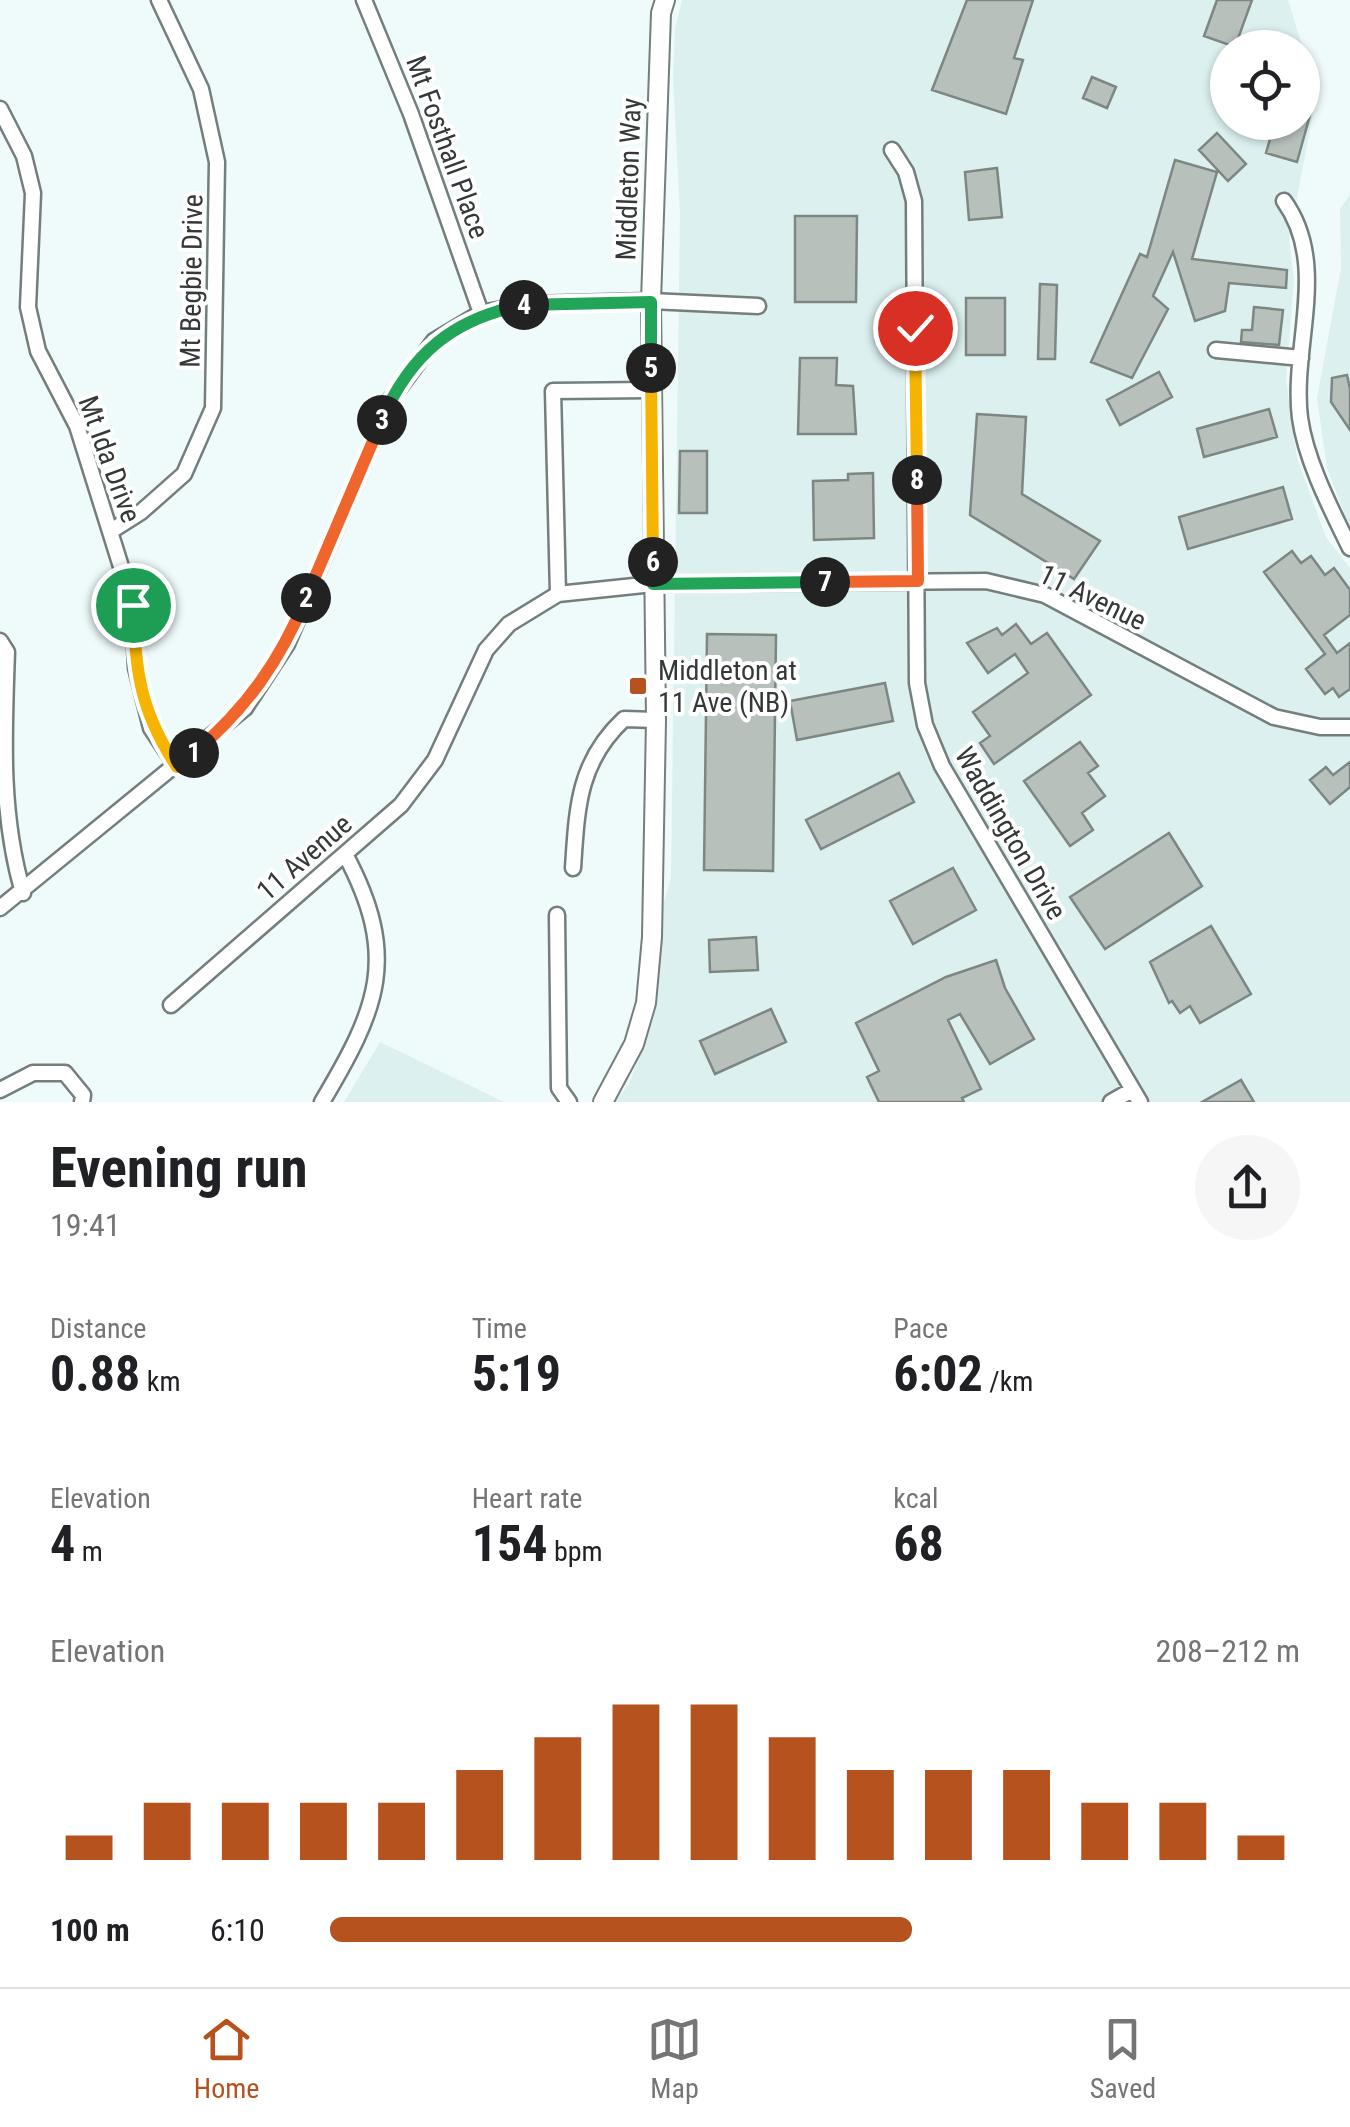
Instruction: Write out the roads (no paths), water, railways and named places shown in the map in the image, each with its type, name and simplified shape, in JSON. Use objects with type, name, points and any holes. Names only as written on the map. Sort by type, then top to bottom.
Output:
[{"type":"street","name":"Mt Begbie Drive","points":[[111,532],[141,512],[184,474],[213,408],[217,162],[201,89],[160,0]]},
{"type":"street","name":"Mt Fosthall Place","points":[[364,0],[411,114],[481,313]]},
{"type":"street","name":"Middleton Way","points":[[603,1102],[634,1044],[646,1003],[656,720],[651,302],[665,0]]},
{"type":"street","name":"Mt Ida Drive","points":[[0,109],[24,156],[33,193],[28,307],[38,351],[77,426],[133,605],[136,668],[151,728],[177,767]]},
{"type":"street","name":"Waddington Drive","points":[[892,150],[906,172],[914,201],[917,683],[925,725],[942,766],[1136,1096]]},
{"type":"street","points":[[1284,201],[1299,222],[1308,251],[1300,420],[1329,504],[1350,548]]},
{"type":"street","points":[[0,908],[177,767],[244,708],[287,644],[391,399],[434,342],[481,313],[530,304],[651,302],[758,306]]},
{"type":"street","points":[[1216,350],[1302,358]]},
{"type":"street","points":[[558,594],[553,391],[651,390]]},
{"type":"street","name":"11 Avenue","points":[[171,1005],[401,806],[435,760],[486,650],[509,624],[558,594],[653,584],[986,581],[1045,595],[1274,717],[1320,727],[1350,727]]},
{"type":"street","points":[[0,641],[8,652],[0,818],[8,856],[23,893]]},
{"type":"street","points":[[574,868],[577,808],[601,740],[624,719],[656,720]]},
{"type":"street","points":[[322,1102],[356,1044],[376,983],[376,936],[366,894],[345,854]]},
{"type":"street","points":[[558,915],[559,1088],[569,1102]]},
{"type":"street","points":[[0,1090],[32,1074],[65,1073],[83,1095],[82,1102]]},
{"type":"street","points":[[1111,1102],[1136,1096]]},
{"type":"place","name":"Middleton at 11 Ave (NB)","points":[[638,686]]}]
